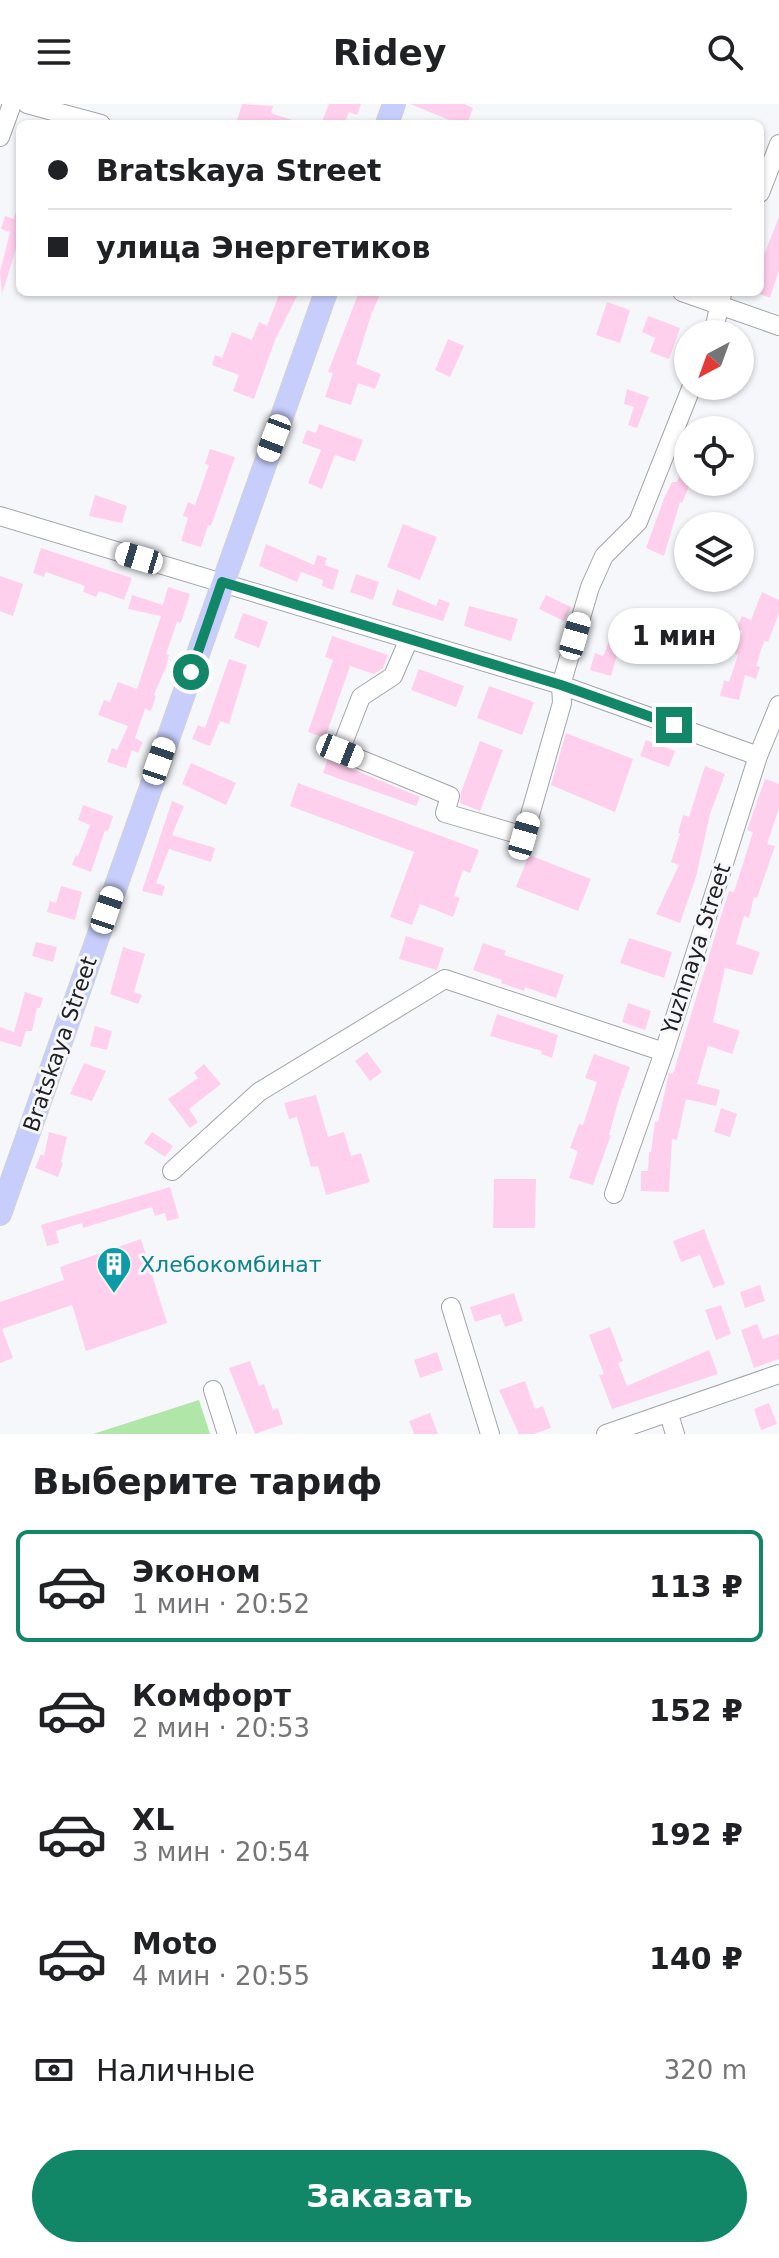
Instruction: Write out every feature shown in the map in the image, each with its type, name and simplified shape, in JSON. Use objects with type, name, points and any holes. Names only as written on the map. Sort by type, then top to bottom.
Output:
[{"type":"main road","name":"Bratskaya Street","points":[[1,1211],[325,296]]},
{"type":"street","points":[[0,137],[12,104]]},
{"type":"street","points":[[27,104],[86,120]]},
{"type":"street","points":[[764,183],[779,144]]},
{"type":"street","points":[[716,320],[721,298],[779,326]]},
{"type":"street","points":[[409,639],[393,676],[361,697],[340,751],[450,796],[445,813],[524,836],[562,703],[561,685],[590,587],[604,556],[638,522],[686,400]]},
{"type":"street","points":[[0,516],[561,685],[758,756]]},
{"type":"street","name":"Yuzhnaya Street","points":[[614,1194],[664,1052],[758,756],[779,705]]},
{"type":"street","points":[[172,1171],[259,1092],[445,979],[664,1052]]},
{"type":"street","points":[[451,1307],[490,1434]]},
{"type":"street","points":[[606,1434],[779,1374]]},
{"type":"street","points":[[213,1390],[227,1434]]},
{"type":"street","points":[[669,1414],[675,1434]]},
{"type":"green space","points":[[199,1400],[210,1434],[93,1434]]},
{"type":"building","points":[[242,104],[273,106],[271,113],[292,120],[237,120]]},
{"type":"building","points":[[329,104],[361,104],[357,115],[349,112],[346,120],[323,120]]},
{"type":"building","points":[[410,104],[464,104],[473,108],[468,120],[450,120]]},
{"type":"building","points":[[16,212],[16,249],[2,294],[0,272],[10,232],[1,229],[5,216],[14,219]]},
{"type":"building","points":[[779,217],[779,270],[770,298],[764,296],[764,255]]},
{"type":"building","points":[[278,296],[297,296],[275,340],[254,399],[233,391],[239,375],[212,365],[215,355],[222,358],[232,332],[252,340],[259,322],[267,326]]},
{"type":"building","points":[[357,296],[379,296],[356,364],[381,374],[375,389],[358,383],[351,405],[325,397],[333,373],[328,372]]},
{"type":"building","points":[[607,302],[630,310],[620,343],[596,335]]},
{"type":"building","points":[[648,316],[674,326],[674,345],[669,359],[650,352],[655,338],[642,332]]},
{"type":"building","points":[[448,339],[464,346],[450,377],[435,370]]},
{"type":"building","points":[[627,389],[649,397],[637,428],[628,425],[634,407],[624,404]]},
{"type":"building","points":[[319,424],[363,440],[355,462],[335,455],[322,489],[308,483],[321,450],[302,443],[307,430],[316,433]]},
{"type":"building","points":[[210,449],[235,457],[201,547],[181,541],[188,518],[183,516],[188,502],[195,505],[209,465],[205,464]]},
{"type":"building","points":[[672,482],[674,496],[685,496],[677,512],[674,512],[664,556],[646,548]]},
{"type":"building","points":[[95,495],[127,506],[122,523],[89,516]]},
{"type":"building","points":[[403,524],[437,537],[420,580],[387,567]]},
{"type":"building","points":[[266,544],[314,565],[317,555],[327,558],[325,565],[339,570],[333,590],[322,586],[323,580],[301,572],[297,582],[259,566]]},
{"type":"building","points":[[41,548],[132,578],[124,600],[99,591],[96,597],[83,592],[85,586],[46,572],[44,577],[33,573]]},
{"type":"building","points":[[356,574],[379,582],[373,600],[350,592]]},
{"type":"building","points":[[0,576],[23,584],[13,616],[0,611]]},
{"type":"building","points":[[168,587],[190,594],[181,623],[177,622],[166,654],[169,655],[166,667],[151,711],[145,709],[135,738],[143,742],[138,753],[132,750],[126,768],[107,762],[112,748],[117,750],[128,726],[98,715],[104,700],[110,702],[118,682],[137,689],[161,616],[128,609],[132,595],[163,605]]},
{"type":"building","points":[[397,589],[436,606],[439,599],[450,603],[443,621],[392,605]]},
{"type":"building","points":[[762,592],[779,600],[779,613],[768,642],[764,641],[756,666],[760,667],[756,679],[745,675],[739,700],[720,696],[724,680],[729,682],[738,655],[735,654],[742,631],[736,629],[742,616],[751,620]]},
{"type":"building","points":[[546,595],[571,607],[564,621],[539,609]]},
{"type":"building","points":[[469,606],[518,619],[511,641],[464,626]]},
{"type":"building","points":[[243,613],[268,622],[259,648],[234,638]]},
{"type":"building","points":[[612,634],[630,642],[626,651],[619,648],[611,676],[590,670],[595,653],[603,656]]},
{"type":"building","points":[[332,636],[388,655],[383,668],[374,674],[350,666],[325,738],[308,732],[333,660],[325,657]]},
{"type":"building","points":[[229,659],[247,665],[229,724],[220,721],[210,746],[192,739],[198,725],[205,728]]},
{"type":"building","points":[[419,669],[464,686],[456,707],[411,690]]},
{"type":"building","points":[[489,686],[534,702],[522,735],[477,718]]},
{"type":"building","points":[[566,733],[633,759],[615,812],[551,785]]},
{"type":"building","points":[[646,740],[675,751],[669,767],[640,756]]},
{"type":"building","points":[[480,741],[503,750],[480,811],[460,803],[461,792]]},
{"type":"building","points":[[329,755],[335,762],[420,797],[416,806],[323,773]]},
{"type":"building","points":[[191,763],[236,783],[226,805],[182,784]]},
{"type":"building","points":[[705,766],[725,774],[710,814],[696,877],[680,923],[656,914],[679,865],[671,862],[678,833],[683,815],[689,817]]},
{"type":"building","points":[[765,779],[779,784],[779,808],[767,844],[775,846],[757,898],[754,897],[749,918],[744,916],[736,944],[760,952],[752,975],[725,968],[713,1022],[740,1031],[732,1054],[708,1046],[697,1084],[720,1090],[716,1106],[686,1099],[677,1140],[672,1139],[669,1192],[641,1191],[641,1171],[648,1171],[655,1122],[658,1122],[669,1073],[673,1074],[729,891],[734,892],[753,832],[747,830]]},
{"type":"building","points":[[298,783],[479,850],[470,873],[463,870],[454,896],[460,898],[453,917],[420,904],[412,925],[390,917],[414,852],[290,806]]},
{"type":"building","points":[[172,801],[184,806],[172,835],[215,848],[211,862],[169,849],[156,883],[165,886],[162,896],[142,891]]},
{"type":"building","points":[[83,805],[113,816],[91,872],[72,865],[90,825],[78,820]]},
{"type":"building","points":[[529,855],[591,879],[578,911],[516,887]]},
{"type":"building","points":[[61,886],[82,892],[75,920],[47,912],[50,901],[56,903]]},
{"type":"building","points":[[406,936],[444,948],[437,970],[399,959]]},
{"type":"building","points":[[629,938],[672,952],[664,978],[620,963]]},
{"type":"building","points":[[36,942],[57,947],[53,962],[32,956]]},
{"type":"building","points":[[483,943],[506,951],[504,955],[564,975],[556,998],[525,987],[524,991],[473,970]]},
{"type":"building","points":[[123,947],[145,954],[134,992],[142,995],[138,1004],[110,994]]},
{"type":"building","points":[[25,992],[43,998],[40,1008],[37,1008],[32,1031],[26,1031],[21,1047],[0,1041],[0,1027],[14,1032]]},
{"type":"building","points":[[628,1003],[651,1011],[645,1030],[622,1022]]},
{"type":"building","points":[[497,1014],[558,1035],[552,1058],[541,1054],[542,1051],[490,1036]]},
{"type":"building","points":[[95,1026],[112,1031],[107,1050],[90,1046]]},
{"type":"building","points":[[367,1052],[382,1072],[370,1081],[355,1061]]},
{"type":"building","points":[[594,1054],[630,1067],[593,1185],[569,1178],[578,1151],[570,1148],[579,1124],[583,1125],[597,1082],[585,1078]]},
{"type":"building","points":[[84,1063],[106,1071],[92,1101],[70,1094]]},
{"type":"building","points":[[204,1064],[221,1084],[189,1109],[198,1122],[190,1128],[168,1099],[198,1078],[194,1073]]},
{"type":"building","points":[[316,1095],[328,1137],[344,1132],[351,1156],[361,1153],[370,1182],[326,1195],[318,1166],[311,1167],[297,1117],[289,1119],[284,1103]]},
{"type":"building","points":[[721,1108],[737,1114],[730,1137],[714,1132]]},
{"type":"building","points":[[49,1132],[67,1137],[58,1177],[35,1168],[41,1154],[44,1156]]},
{"type":"building","points":[[152,1132],[173,1146],[165,1157],[144,1143]]},
{"type":"building","points":[[494,1179],[536,1179],[535,1228],[493,1228]]},
{"type":"building","points":[[170,1187],[179,1218],[167,1221],[165,1213],[155,1216],[152,1207],[83,1228],[82,1223],[56,1231],[59,1243],[47,1246],[41,1225]]},
{"type":"building","points":[[704,1229],[725,1284],[713,1288],[700,1255],[681,1262],[673,1241]]},
{"type":"building","name":"Хлебокомбинат","points":[[141,1239],[167,1323],[86,1351],[72,1305],[2,1329],[13,1358],[0,1363],[0,1302],[64,1280],[60,1267]]},
{"type":"building","points":[[760,1285],[765,1301],[745,1308],[740,1292]]},
{"type":"building","points":[[514,1293],[523,1321],[505,1327],[500,1314],[475,1322],[470,1307]]},
{"type":"building","points":[[721,1305],[731,1334],[716,1340],[705,1310]]},
{"type":"building","points":[[757,1324],[763,1339],[779,1334],[779,1359],[754,1368],[741,1330]]},
{"type":"building","points":[[610,1327],[623,1361],[618,1363],[627,1386],[709,1350],[718,1374],[612,1409],[599,1375],[604,1374],[589,1335]]},
{"type":"building","points":[[437,1352],[443,1370],[420,1378],[414,1360]]},
{"type":"building","points":[[250,1361],[259,1386],[264,1384],[273,1410],[278,1408],[283,1424],[255,1434],[229,1368]]},
{"type":"building","points":[[525,1381],[535,1409],[543,1406],[551,1428],[534,1434],[519,1434],[499,1390]]},
{"type":"building","points":[[769,1403],[777,1424],[761,1430],[754,1409]]},
{"type":"building","points":[[430,1413],[438,1434],[414,1434],[409,1421]]},
{"type":"place","name":"Хлебокомбинат","points":[[114,1295]]},
{"type":"route","points":[[191,672],[222,582],[561,685],[674,725]]}]
